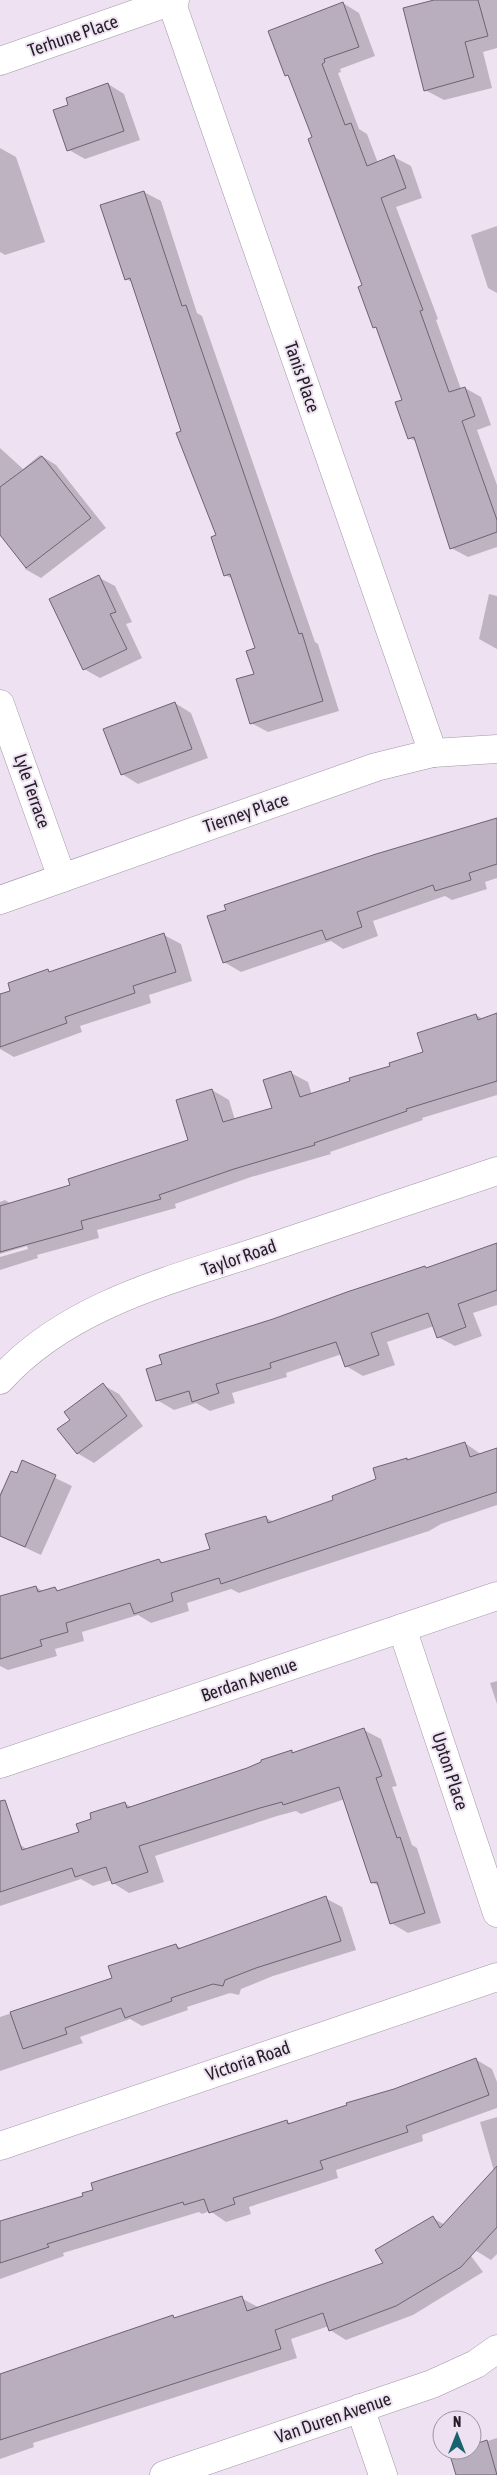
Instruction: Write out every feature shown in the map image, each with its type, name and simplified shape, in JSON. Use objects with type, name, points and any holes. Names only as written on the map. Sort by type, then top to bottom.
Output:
[{"type":"street","name":"Terhune Place","points":[[0,61],[173,1]]},
{"type":"street","name":"Tanis Place","points":[[173,1],[433,752]]},
{"type":"street","name":"Lyle Terrace","points":[[0,704],[62,878]]},
{"type":"street","name":"Tierney Place","points":[[0,900],[376,767],[433,752],[497,749]]},
{"type":"street","name":"Taylor Road","points":[[0,1380],[8,1371],[56,1333],[122,1298],[497,1171]]},
{"type":"street","name":"Berdan Avenue","points":[[0,1764],[497,1596]]},
{"type":"street","name":"Upton Place","points":[[402,1628],[497,1913]]},
{"type":"street","name":"Victoria Road","points":[[0,2146],[497,1977]]},
{"type":"street","name":"Van Duren Avenue","points":[[164,2475],[432,2384],[476,2364],[497,2349]]},
{"type":"street","points":[[360,2408],[383,2475]]},
{"type":"building","points":[[434,0],[478,0],[488,36],[465,42],[474,77],[424,91],[403,8]]},
{"type":"building","points":[[343,2],[359,47],[324,59],[325,62],[322,64],[345,125],[351,123],[367,166],[394,155],[406,188],[381,198],[423,310],[420,311],[449,392],[465,387],[475,416],[462,421],[497,520],[497,532],[450,549],[414,437],[408,439],[395,402],[402,400],[376,327],[373,328],[358,287],[362,285],[308,139],[312,137],[288,75],[285,76],[268,31]]},
{"type":"building","points":[[108,83],[124,131],[67,151],[53,110],[68,105],[66,98]]},
{"type":"building","points":[[144,191],[182,306],[186,305],[299,634],[302,633],[323,701],[250,724],[236,679],[254,674],[246,651],[255,648],[230,574],[224,576],[211,537],[216,535],[176,433],[181,431],[130,278],[125,280],[100,205]]},
{"type":"building","points":[[42,456],[91,518],[26,568],[0,535],[0,487]]},
{"type":"building","points":[[99,575],[116,612],[110,614],[127,649],[83,670],[49,599]]},
{"type":"building","points":[[175,702],[192,749],[121,775],[103,729]]},
{"type":"building","points":[[497,818],[497,864],[469,873],[471,880],[435,891],[433,885],[357,912],[362,927],[326,940],[322,930],[223,963],[207,916],[226,910],[224,905],[376,854]]},
{"type":"building","points":[[164,933],[176,972],[133,986],[135,993],[65,1017],[67,1023],[0,1047],[0,994],[10,991],[8,983],[48,969],[49,972]]},
{"type":"building","points":[[497,1013],[497,1081],[406,1109],[407,1111],[314,1143],[315,1145],[234,1169],[159,1195],[161,1199],[81,1221],[83,1229],[0,1252],[0,1206],[70,1185],[68,1179],[188,1140],[176,1100],[212,1089],[223,1122],[272,1108],[263,1080],[291,1071],[300,1097],[350,1081],[349,1078],[390,1066],[389,1063],[423,1052],[417,1033],[476,1014],[478,1020]]},
{"type":"building","points":[[497,1243],[497,1290],[458,1304],[466,1327],[437,1338],[428,1313],[371,1333],[379,1355],[345,1367],[336,1342],[270,1363],[271,1368],[216,1384],[219,1393],[192,1402],[189,1391],[156,1401],[146,1369],[162,1364],[159,1355],[273,1319],[347,1292],[425,1266],[426,1268]]},
{"type":"building","points":[[103,1383],[127,1416],[77,1454],[57,1429],[70,1420],[64,1412]]},
{"type":"building","points":[[465,1442],[470,1457],[497,1448],[497,1492],[221,1584],[219,1578],[171,1593],[173,1601],[134,1614],[130,1603],[66,1623],[68,1632],[40,1640],[42,1646],[0,1659],[0,1596],[36,1586],[38,1592],[55,1587],[57,1591],[159,1559],[161,1563],[210,1549],[205,1534],[266,1516],[268,1523],[333,1500],[332,1496],[376,1479],[373,1468],[407,1458],[407,1460]]},
{"type":"building","points":[[22,1460],[56,1475],[25,1547],[0,1536],[0,1496],[11,1471],[17,1473]]},
{"type":"building","points":[[364,1728],[382,1776],[376,1778],[397,1838],[400,1837],[425,1913],[390,1924],[377,1882],[371,1883],[339,1787],[283,1805],[282,1802],[260,1808],[139,1846],[148,1872],[112,1884],[106,1867],[75,1877],[72,1868],[0,1892],[0,1801],[5,1800],[22,1850],[79,1832],[76,1824],[91,1819],[90,1813],[125,1802],[127,1808],[247,1768],[261,1762],[261,1760],[292,1750],[292,1753]]},
{"type":"building","points":[[326,1896],[341,1941],[256,1968],[225,1980],[223,1986],[213,1984],[171,1998],[172,2001],[125,2018],[121,2008],[65,2028],[67,2034],[23,2049],[10,2012],[112,1978],[108,1966],[176,1944],[178,1949]]},
{"type":"building","points":[[476,2058],[489,2095],[406,2126],[408,2132],[320,2161],[323,2169],[233,2198],[235,2204],[209,2213],[204,2199],[184,2205],[183,2202],[47,2244],[49,2247],[0,2263],[0,2221],[83,2196],[82,2193],[93,2190],[91,2183],[287,2120],[288,2124],[347,2105],[346,2103],[394,2089]]},
{"type":"building","points":[[497,2166],[497,2227],[461,2267],[396,2306],[329,2331],[323,2313],[275,2330],[281,2349],[0,2440],[0,2374],[173,2315],[174,2318],[242,2296],[247,2311],[383,2263],[375,2250],[433,2216],[440,2228]]},
{"type":"building","points":[[487,2440],[497,2475],[456,2475],[451,2460],[482,2460],[482,2442]]}]
